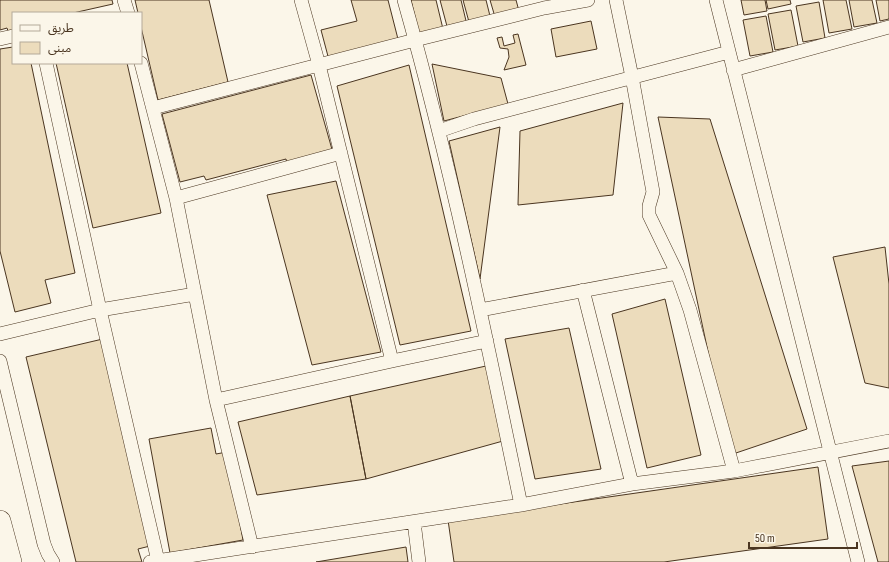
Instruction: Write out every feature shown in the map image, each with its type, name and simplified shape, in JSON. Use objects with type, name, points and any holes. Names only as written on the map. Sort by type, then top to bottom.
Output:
[{"type":"main road","points":[[0,521],[10,562]]},
{"type":"street","points":[[301,0],[319,65],[392,361]]},
{"type":"street","points":[[404,0],[439,131],[487,341],[521,505]]},
{"type":"street","points":[[153,108],[415,40],[544,8],[588,0]]},
{"type":"street","points":[[616,0],[653,192],[648,215],[677,273],[690,310],[734,471]]},
{"type":"street","points":[[716,0],[858,562]]},
{"type":"street","points":[[733,70],[889,27]]},
{"type":"street","points":[[0,39],[12,36]]},
{"type":"street","points":[[439,131],[474,119],[729,52]]},
{"type":"street","points":[[46,64],[154,561],[521,505],[632,484],[734,471],[889,441]]},
{"type":"street","points":[[141,64],[176,198],[216,400],[252,546]]},
{"type":"street","points":[[176,198],[341,153]]},
{"type":"street","points":[[480,310],[677,273]]},
{"type":"street","points":[[583,290],[632,484]]},
{"type":"street","points":[[0,334],[100,310],[195,294]]},
{"type":"street","points":[[216,400],[487,341]]},
{"type":"street","points":[[0,361],[44,544],[53,562]]},
{"type":"street","points":[[414,522],[419,562]]},
{"type":"building","points":[[0,0],[112,0],[113,4],[77,12],[12,12],[12,31],[8,31],[7,28],[0,30]]},
{"type":"building","points":[[135,0],[209,0],[228,82],[158,100],[142,31],[142,12],[138,12]]},
{"type":"building","points":[[351,0],[388,0],[399,43],[329,60],[321,30],[357,21]]},
{"type":"building","points":[[411,0],[436,0],[443,29],[419,34]]},
{"type":"building","points":[[440,0],[461,0],[467,25],[448,30]]},
{"type":"building","points":[[463,0],[486,0],[490,16],[469,22]]},
{"type":"building","points":[[490,0],[516,0],[519,11],[495,17]]},
{"type":"building","points":[[741,0],[765,0],[767,11],[744,15]]},
{"type":"building","points":[[766,0],[790,0],[791,4],[768,9]]},
{"type":"building","points":[[823,0],[846,0],[852,29],[829,33]]},
{"type":"building","points":[[849,0],[872,0],[877,23],[854,27]]},
{"type":"building","points":[[876,0],[889,0],[889,19],[880,21]]},
{"type":"building","points":[[819,2],[825,38],[803,42],[796,6]]},
{"type":"building","points":[[791,10],[798,46],[775,50],[768,14]]},
{"type":"building","points":[[766,16],[773,52],[750,56],[743,20]]},
{"type":"building","points":[[591,21],[597,49],[556,57],[551,29]]},
{"type":"building","points":[[518,34],[526,65],[504,70],[509,57],[508,49],[500,48],[497,38],[502,37],[504,46],[515,43],[513,35]]},
{"type":"building","points":[[12,47],[12,64],[31,64],[75,273],[45,280],[51,303],[15,312],[0,251],[0,49]]},
{"type":"building","points":[[56,64],[127,64],[161,213],[93,228]]},
{"type":"building","points":[[432,64],[501,78],[508,104],[444,121]]},
{"type":"building","points":[[409,65],[471,331],[400,345],[337,86]]},
{"type":"building","points":[[311,75],[333,153],[287,165],[286,159],[206,180],[204,176],[180,182],[162,114]]},
{"type":"building","points":[[623,103],[613,195],[518,205],[520,131]]},
{"type":"building","points":[[658,117],[710,119],[807,429],[730,455]]},
{"type":"building","points":[[500,127],[480,279],[449,141]]},
{"type":"building","points":[[336,181],[381,352],[312,365],[267,195]]},
{"type":"building","points":[[885,247],[889,284],[889,388],[865,383],[833,257]]},
{"type":"building","points":[[665,299],[701,455],[647,468],[612,314]]},
{"type":"building","points":[[569,328],[601,469],[535,479],[505,339]]},
{"type":"building","points":[[107,338],[154,545],[138,549],[142,562],[76,562],[26,357]]},
{"type":"building","points":[[486,366],[503,441],[366,479],[350,396]]},
{"type":"building","points":[[350,396],[366,479],[257,495],[238,422]]},
{"type":"building","points":[[211,428],[216,454],[227,452],[243,540],[170,553],[149,439]]},
{"type":"building","points":[[889,461],[889,562],[878,562],[852,466]]},
{"type":"building","points":[[818,467],[828,539],[664,562],[454,562],[448,520]]},
{"type":"building","points":[[406,547],[408,562],[316,562]]}]
